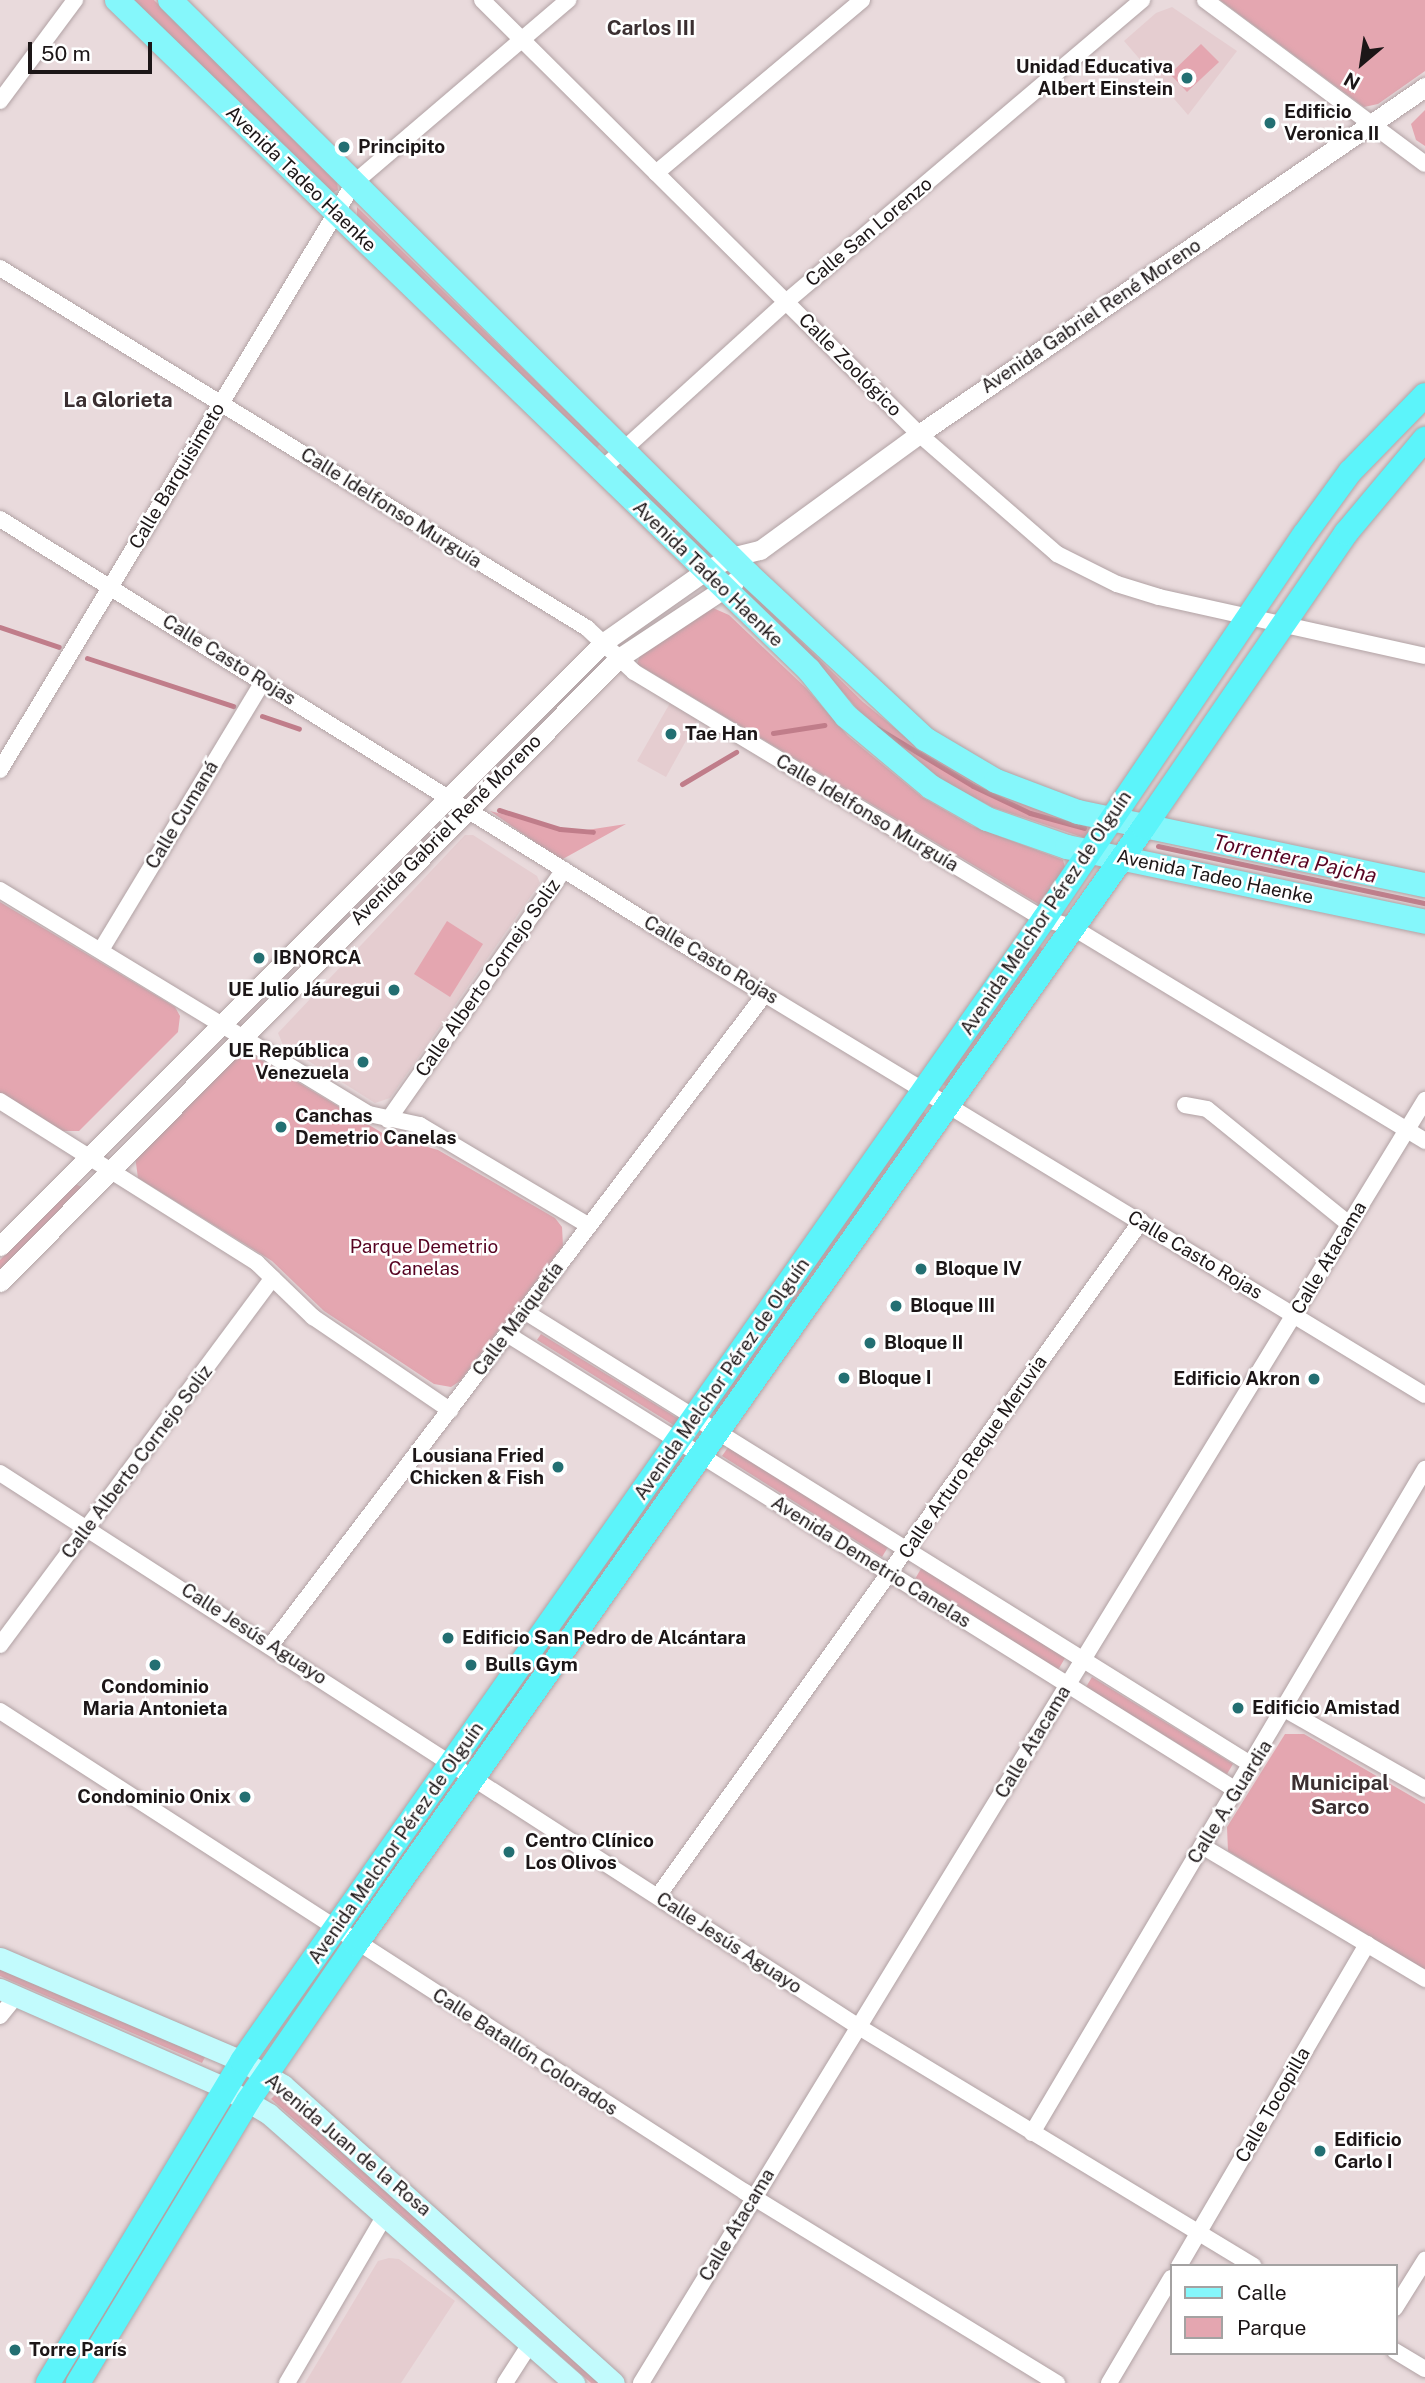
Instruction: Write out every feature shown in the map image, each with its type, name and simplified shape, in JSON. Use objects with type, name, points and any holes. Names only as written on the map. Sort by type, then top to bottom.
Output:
[{"type":"highway","name":"Avenida Melchor Pérez de Olguín","points":[[78,2383],[452,1762],[1044,919],[1246,618],[1350,472],[1425,395]]},
{"type":"highway","name":"Avenida Melchor Pérez de Olguín","points":[[48,2383],[242,2061],[474,1777],[1143,827],[1360,514],[1425,439]]},
{"type":"main road","name":"Avenida Tadeo Haenke","points":[[117,0],[713,580],[809,670],[862,731],[931,787],[987,819],[1089,852],[1425,922]]},
{"type":"main road","name":"Avenida Tadeo Haenke","points":[[170,0],[739,565],[925,739],[1006,785],[1111,819],[1425,885]]},
{"type":"main road","name":"Avenida Juan de la Rosa","points":[[0,1958],[242,2061],[266,2074],[467,2247],[614,2383]]},
{"type":"main road","name":"Avenida Juan de la Rosa","points":[[8,1992],[225,2088],[248,2101],[385,2215],[573,2383]]},
{"type":"street","points":[[0,101],[75,0]]},
{"type":"street","name":"Calle Zoológico","points":[[482,0],[919,434],[1040,541],[1084,569],[1158,597],[1425,656]]},
{"type":"street","name":"Calle Barquisimeto","points":[[0,770],[354,183],[568,0]]},
{"type":"street","points":[[656,173],[862,0]]},
{"type":"street","name":"Calle San Lorenzo","points":[[601,470],[786,302],[1142,0]]},
{"type":"street","points":[[1205,0],[1425,163]]},
{"type":"street","name":"Avenida Gabriel René Moreno","points":[[0,1282],[241,1036],[604,642],[739,565],[919,434],[1425,87]]},
{"type":"street","name":"Calle Idelfonso Murguía","points":[[0,268],[221,402],[604,642],[634,672],[1044,919],[1072,927],[1425,1141]]},
{"type":"street","name":"Calle Casto Rojas","points":[[0,519],[765,994],[1425,1395]]},
{"type":"street","name":"Avenida Gabriel René Moreno","points":[[0,1246],[220,1023],[619,658],[713,580]]},
{"type":"street","name":"Calle Cumaná","points":[[101,950],[263,681]]},
{"type":"street","name":"Calle Alberto Cornejo Soliz","points":[[388,1120],[564,870]]},
{"type":"street","points":[[0,890],[369,1114],[421,1125],[588,1225]]},
{"type":"street","name":"Calle Maiquetía","points":[[271,1645],[765,994]]},
{"type":"street","name":"Calle Atacama","points":[[641,2383],[1425,1100]]},
{"type":"street","points":[[0,1101],[111,1170],[273,1278],[313,1317],[450,1410]]},
{"type":"street","points":[[1185,1105],[1207,1109],[1349,1224]]},
{"type":"street","name":"Calle Arturo Reque Meruvia","points":[[657,1896],[1141,1222]]},
{"type":"street","name":"Calle Alberto Cornejo Soliz","points":[[0,1645],[273,1278]]},
{"type":"street","name":"Avenida Demetrio Canelas","points":[[524,1311],[695,1418],[719,1430],[1252,1765]]},
{"type":"street","name":"Avenida Demetrio Canelas","points":[[507,1334],[1236,1790]]},
{"type":"street","name":"Calle A. Guardia","points":[[1032,2133],[1286,1710],[1425,1469]]},
{"type":"street","name":"Calle Jesús Aguayo","points":[[0,1473],[271,1645],[859,2027],[1251,2264]]},
{"type":"street","points":[[1286,1710],[1425,1789]]},
{"type":"street","name":"Calle Batallón Colorados","points":[[0,1711],[346,1937],[754,2198],[1057,2383]]},
{"type":"street","points":[[1202,1846],[1425,1979]]},
{"type":"street","name":"Calle Tocopilla","points":[[1180,2264],[1367,1944]]},
{"type":"street","points":[[0,2016],[8,1992]]},
{"type":"street","points":[[287,2383],[385,2215]]},
{"type":"street","points":[[1397,2305],[1425,2260]]},
{"type":"street","points":[[1109,2383],[1170,2280]]},
{"type":"street","points":[[505,2383],[530,2344]]},
{"type":"street","points":[[1397,2352],[1425,2369]]},
{"type":"shaded area","name":"Unidad Educativa Albert Einstein","points":[[1172,7],[1237,51],[1188,115],[1124,41],[1156,13]]},
{"type":"shaded area","name":"Tae Han","points":[[670,703],[698,719],[666,777],[637,761]]},
{"type":"shaded area","points":[[465,835],[473,835],[537,876],[540,883],[390,1098],[375,1103],[283,1045],[278,1033]]},
{"type":"shaded area","points":[[399,2259],[455,2301],[401,2383],[305,2383],[378,2261]]},
{"type":"green space","points":[[132,0],[154,0],[337,181],[338,190],[332,193]]},
{"type":"green space","points":[[1220,0],[1425,0],[1425,71],[1378,104],[1364,107]]},
{"type":"green space","points":[[1201,44],[1219,62],[1187,92],[1170,74]]},
{"type":"green space","points":[[1425,110],[1425,146],[1416,140],[1411,124]]},
{"type":"green space","points":[[357,207],[600,444],[595,450],[357,215]]},
{"type":"green space","points":[[626,468],[711,554],[707,558],[621,473]]},
{"type":"green space","points":[[744,586],[863,702],[912,742],[1098,827],[1088,839],[992,807],[943,781],[865,718],[821,667],[740,589]]},
{"type":"green space","points":[[713,608],[729,615],[806,688],[848,736],[922,797],[972,826],[1063,860],[1065,867],[1040,905],[637,664],[641,652]]},
{"type":"green space","points":[[490,811],[574,832],[626,824],[561,860]]},
{"type":"green space","points":[[0,902],[175,1007],[180,1016],[178,1032],[79,1131],[57,1131],[0,1095]]},
{"type":"green space","points":[[447,921],[483,944],[450,997],[414,974]]},
{"type":"green space","points":[[1037,944],[1043,949],[947,1087],[941,1083]]},
{"type":"green space","name":"Parque Demetrio Canelas","points":[[238,1051],[246,1051],[384,1134],[438,1150],[555,1218],[562,1227],[563,1246],[460,1381],[451,1387],[434,1384],[324,1311],[272,1261],[138,1178],[135,1156]]},
{"type":"green space","points":[[922,1111],[928,1115],[717,1415],[712,1410]]},
{"type":"green space","points":[[75,1184],[82,1187],[0,1270],[0,1260]]},
{"type":"green space","points":[[541,1334],[679,1419],[675,1426],[537,1340]]},
{"type":"green space","points":[[729,1446],[888,1547],[882,1557],[722,1456]]},
{"type":"green space","points":[[679,1457],[684,1461],[472,1762],[466,1758]]},
{"type":"green space","points":[[922,1567],[1065,1658],[1058,1670],[915,1579]]},
{"type":"green space","points":[[1092,1677],[1233,1764],[1227,1774],[1086,1687]]},
{"type":"green space","points":[[1285,1734],[1304,1734],[1425,1804],[1425,1970],[1228,1851],[1227,1827]]},
{"type":"green space","points":[[0,1968],[205,2057],[202,2063],[0,1976]]},
{"type":"green space","points":[[277,2093],[602,2383],[591,2383],[271,2099]]},
{"type":"green space","points":[[222,2106],[228,2110],[68,2383],[59,2383]]},
{"type":"waterway","name":"Torrentera Pajcha","points":[[0,627],[59,647]]},
{"type":"waterway","name":"Torrentera Pajcha","points":[[87,658],[233,706]]},
{"type":"waterway","name":"Torrentera Pajcha","points":[[262,716],[299,729]]},
{"type":"waterway","name":"Torrentera Pajcha","points":[[773,733],[824,725]]},
{"type":"waterway","name":"Torrentera Pajcha","points":[[877,728],[973,786],[1030,813],[1084,828]]},
{"type":"waterway","name":"Torrentera Pajcha","points":[[682,784],[736,752]]},
{"type":"waterway","name":"Torrentera Pajcha","points":[[499,810],[560,829],[593,832]]},
{"type":"waterway","name":"Torrentera Pajcha","points":[[1158,846],[1425,903]]},
{"type":"place","name":"Unidad Educativa Albert Einstein","points":[[1187,78]]},
{"type":"place","name":"Edificio Veronica II","points":[[1270,123]]},
{"type":"place","name":"Principito","points":[[344,147]]},
{"type":"place","name":"Tae Han","points":[[671,734]]},
{"type":"place","name":"IBNORCA","points":[[259,958]]},
{"type":"place","name":"UE Julio Jáuregui","points":[[394,990]]},
{"type":"place","name":"UE República Venezuela","points":[[363,1062]]},
{"type":"place","name":"Canchas Demetrio Canelas","points":[[281,1127]]},
{"type":"place","name":"Bloque IV","points":[[921,1269]]},
{"type":"place","name":"Bloque III","points":[[896,1306]]},
{"type":"place","name":"Bloque II","points":[[870,1343]]},
{"type":"place","name":"Bloque I","points":[[844,1378]]},
{"type":"place","name":"Edificio Akron","points":[[1314,1379]]},
{"type":"place","name":"Lousiana Fried Chicken & Fish","points":[[558,1467]]},
{"type":"place","name":"Edificio San Pedro de Alcántara","points":[[448,1638]]},
{"type":"place","name":"Condominio Maria Antonieta","points":[[155,1665]]},
{"type":"place","name":"Bulls Gym","points":[[471,1665]]},
{"type":"place","name":"Edificio Amistad","points":[[1238,1708]]},
{"type":"place","name":"Condominio Onix","points":[[245,1797]]},
{"type":"place","name":"Centro Clínico Los Olivos","points":[[509,1852]]},
{"type":"place","name":"Edificio Carlo I","points":[[1320,2151]]},
{"type":"place","name":"Torre París","points":[[15,2350]]},
{"type":"district","name":"Carlos III","points":[[651,28]]},
{"type":"district","name":"La Glorieta","points":[[118,400]]},
{"type":"district","name":"Municipal Sarco","points":[[1340,1795]]}]
